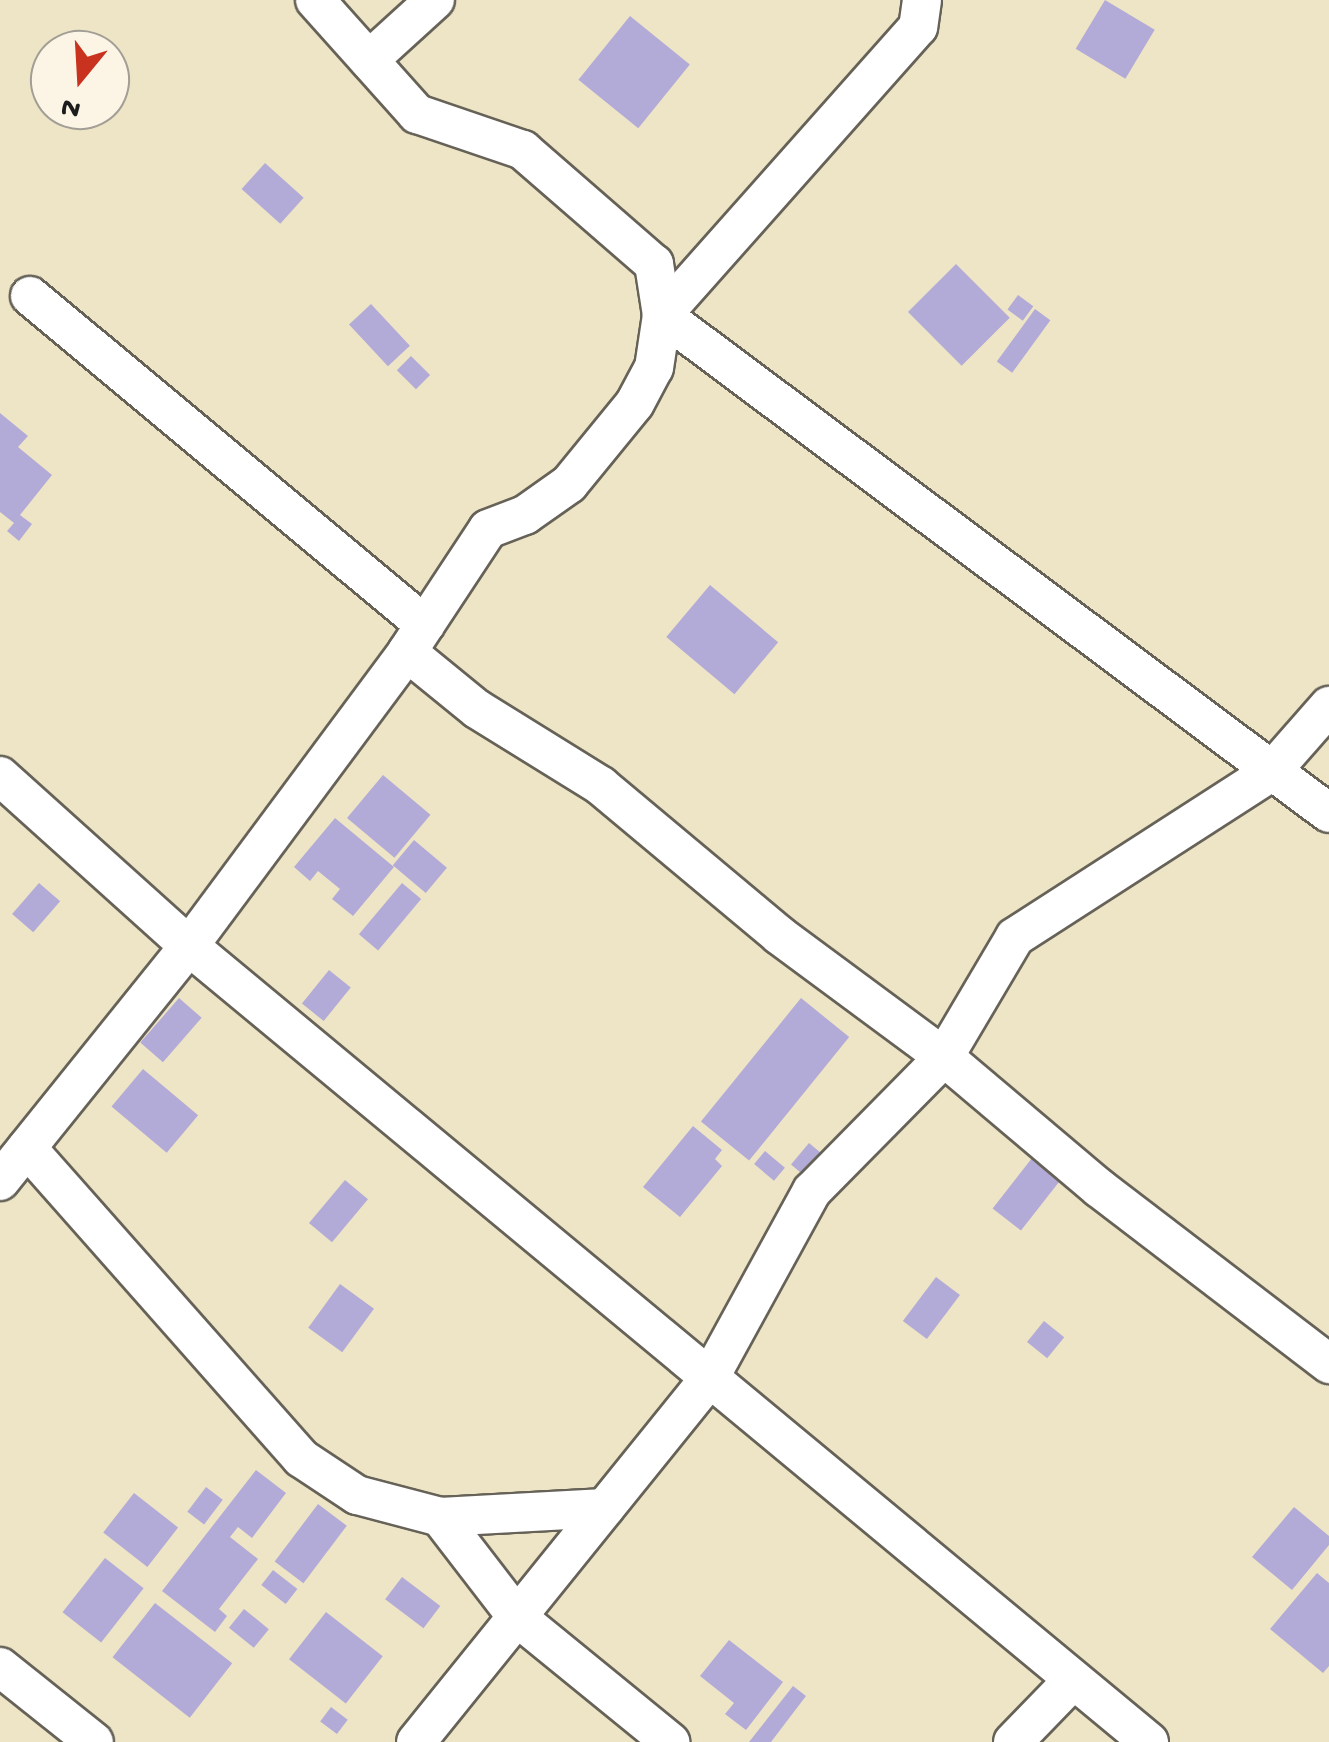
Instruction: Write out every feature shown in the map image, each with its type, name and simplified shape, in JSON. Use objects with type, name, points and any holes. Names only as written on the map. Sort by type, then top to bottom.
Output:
[{"type":"street","points":[[315,0],[417,114],[524,150],[654,264],[662,315],[654,368],[635,403],[569,484],[525,515],[488,529],[416,639],[189,946],[10,1163],[300,1458],[357,1495],[440,1517],[605,1508]]},
{"type":"street","points":[[369,60],[435,0]]},
{"type":"street","points":[[662,315],[918,26],[922,0]]},
{"type":"street","points":[[30,296],[416,639],[477,709],[601,786],[778,935],[944,1057],[1099,1188],[1329,1364]]},
{"type":"street","points":[[662,315],[1329,813]]},
{"type":"street","points":[[416,1742],[710,1377],[812,1191],[944,1057],[1015,937],[1271,772],[1329,706]]},
{"type":"street","points":[[0,776],[189,946],[1149,1742]]},
{"type":"street","points":[[440,1517],[517,1617],[670,1742]]},
{"type":"street","points":[[0,1667],[94,1742]]},
{"type":"street","points":[[1013,1742],[1073,1680]]},
{"type":"building","points":[[1105,0],[1155,30],[1125,79],[1076,49]]},
{"type":"building","points":[[630,16],[690,64],[638,128],[578,80]]},
{"type":"building","points":[[265,163],[304,198],[280,224],[242,189]]},
{"type":"building","points":[[956,264],[1010,318],[962,366],[908,312]]},
{"type":"building","points":[[1018,295],[1033,306],[1023,321],[1007,310]]},
{"type":"building","points":[[371,304],[410,346],[388,366],[349,324]]},
{"type":"building","points":[[1035,309],[1050,320],[1012,373],[997,362]]},
{"type":"building","points":[[411,356],[430,375],[416,389],[397,370]]},
{"type":"building","points":[[0,413],[28,436],[18,447],[52,475],[20,515],[32,524],[19,541],[7,531],[14,523],[0,512]]},
{"type":"building","points":[[710,585],[778,642],[734,694],[666,637]]},
{"type":"building","points":[[383,775],[430,815],[394,858],[347,818]]},
{"type":"building","points":[[335,818],[394,867],[353,916],[332,899],[340,889],[318,871],[310,881],[294,867]]},
{"type":"building","points":[[414,840],[447,868],[426,893],[393,865]]},
{"type":"building","points":[[39,883],[60,901],[33,932],[12,914]]},
{"type":"building","points":[[402,883],[421,899],[378,950],[359,934]]},
{"type":"building","points":[[329,970],[351,988],[324,1021],[302,1003]]},
{"type":"building","points":[[179,998],[202,1018],[163,1062],[140,1043]]},
{"type":"building","points":[[801,998],[849,1037],[749,1161],[701,1122]]},
{"type":"building","points":[[143,1069],[198,1115],[167,1153],[112,1107]]},
{"type":"building","points":[[693,1126],[722,1150],[715,1159],[722,1166],[680,1217],[643,1187]]},
{"type":"building","points":[[809,1143],[821,1153],[803,1175],[791,1164]]},
{"type":"building","points":[[765,1151],[785,1168],[774,1181],[754,1164]]},
{"type":"building","points":[[1032,1158],[1060,1180],[1021,1231],[993,1208]]},
{"type":"building","points":[[345,1180],[368,1199],[332,1242],[309,1223]]},
{"type":"building","points":[[936,1277],[960,1295],[927,1339],[903,1321]]},
{"type":"building","points":[[340,1284],[374,1309],[342,1352],[308,1328]]},
{"type":"building","points":[[1044,1321],[1064,1337],[1047,1358],[1027,1342]]},
{"type":"building","points":[[256,1470],[286,1493],[252,1538],[238,1527],[230,1537],[258,1559],[219,1609],[227,1616],[215,1632],[162,1591]]},
{"type":"building","points":[[206,1487],[223,1500],[204,1524],[187,1512]]},
{"type":"building","points":[[134,1493],[178,1527],[147,1567],[103,1532]]},
{"type":"building","points":[[318,1504],[347,1526],[303,1583],[275,1562]]},
{"type":"building","points":[[1294,1507],[1329,1536],[1329,1545],[1292,1590],[1252,1557]]},
{"type":"building","points":[[105,1558],[144,1588],[101,1643],[63,1612]]},
{"type":"building","points":[[273,1570],[297,1589],[286,1604],[261,1585]]},
{"type":"building","points":[[1317,1573],[1329,1583],[1329,1666],[1323,1673],[1270,1629]]},
{"type":"building","points":[[402,1577],[440,1606],[423,1628],[385,1599]]},
{"type":"building","points":[[155,1603],[232,1663],[190,1718],[113,1657]]},
{"type":"building","points":[[244,1609],[269,1629],[254,1648],[229,1628]]},
{"type":"building","points":[[326,1612],[383,1656],[346,1704],[289,1659]]},
{"type":"building","points":[[729,1640],[783,1682],[746,1730],[725,1714],[734,1703],[700,1676]]},
{"type":"building","points":[[793,1686],[806,1696],[771,1742],[749,1742]]},
{"type":"building","points":[[331,1707],[348,1720],[337,1734],[320,1721]]}]
